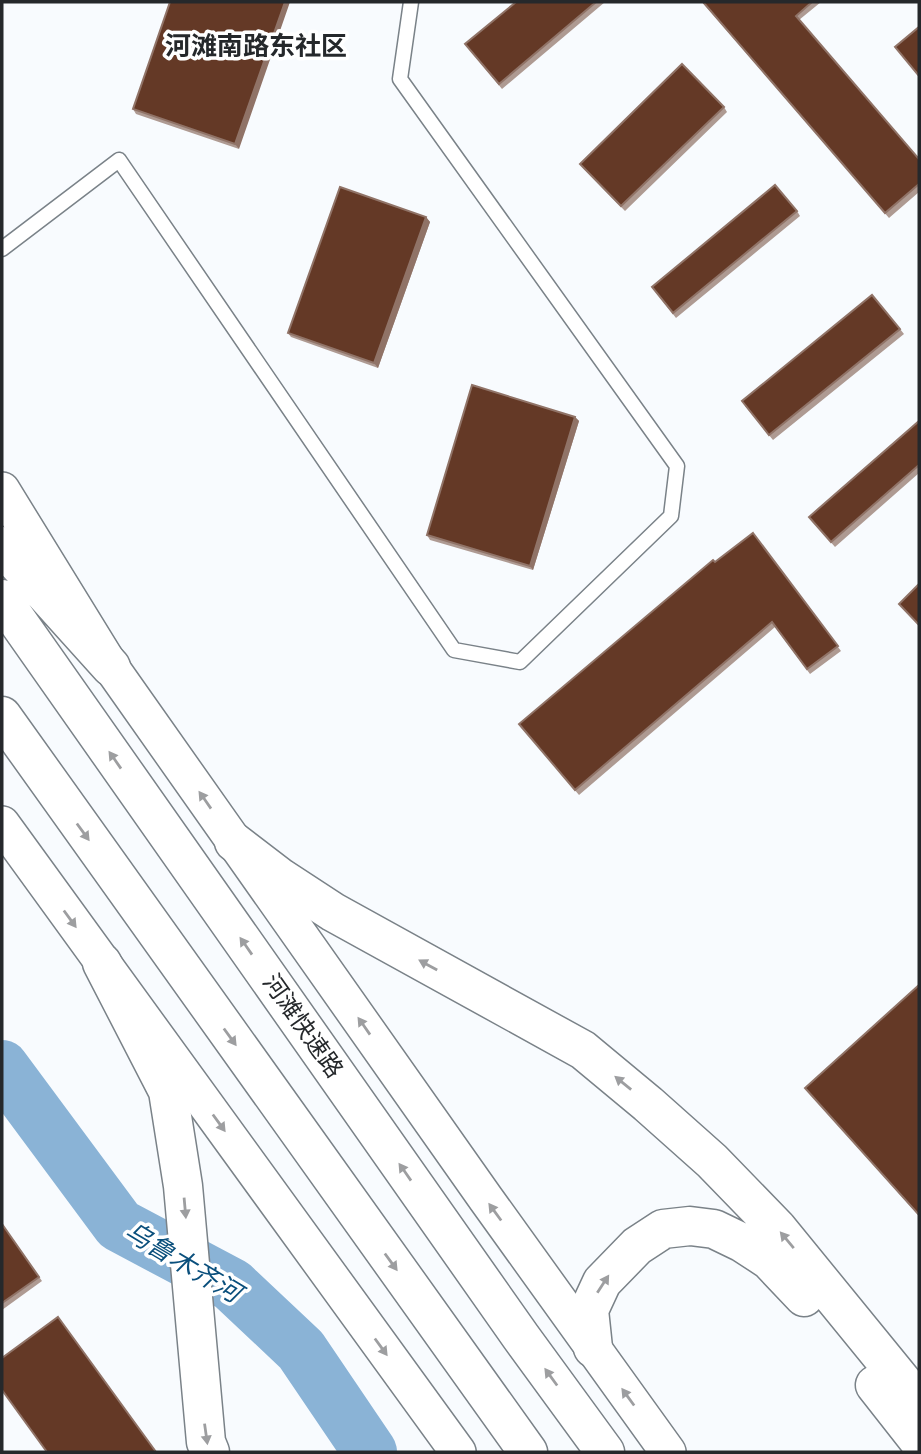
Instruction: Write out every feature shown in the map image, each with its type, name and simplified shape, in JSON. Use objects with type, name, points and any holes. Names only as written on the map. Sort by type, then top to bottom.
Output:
[{"type":"highway","points":[[2,546],[111,667]]},
{"type":"highway","name":"河滩快速路","points":[[2,599],[605,1452]]},
{"type":"highway","points":[[2,716],[528,1452]]},
{"type":"highway","points":[[234,842],[281,878],[333,912],[583,1050],[648,1104],[712,1161],[777,1228],[919,1441]]},
{"type":"highway","points":[[102,963],[168,1091],[183,1186],[206,1442],[210,1452]]},
{"type":"highway","points":[[593,1348],[589,1310],[602,1282],[637,1246],[663,1229],[690,1226],[714,1229],[743,1243],[822,1299],[919,1402]]},
{"type":"street","points":[[2,490],[111,667],[668,1452]]},
{"type":"street","points":[[2,824],[458,1452]]},
{"type":"lane","points":[[2,249],[119,160],[454,650],[520,662],[671,516],[677,466],[400,79],[411,2]]},
{"type":"building","points":[[170,2],[285,2],[235,144],[133,109]]},
{"type":"building","points":[[516,2],[596,2],[499,84],[465,44]]},
{"type":"building","points":[[703,2],[812,2],[796,16],[919,159],[919,184],[885,213]]},
{"type":"building","points":[[919,27],[919,76],[895,47]]},
{"type":"building","points":[[682,64],[724,107],[621,206],[580,164]]},
{"type":"building","points":[[775,185],[797,211],[673,313],[652,287]]},
{"type":"building","points":[[340,187],[426,217],[374,363],[288,333]]},
{"type":"building","points":[[872,295],[900,329],[769,435],[742,401]]},
{"type":"building","points":[[472,385],[575,417],[530,566],[427,535]]},
{"type":"building","points":[[919,421],[919,465],[831,542],[809,517]]},
{"type":"building","points":[[753,533],[838,646],[807,669],[772,622],[575,790],[519,724],[713,560],[715,562]]},
{"type":"building","points":[[919,584],[919,625],[899,604]]},
{"type":"building","points":[[919,985],[919,1215],[805,1088]]},
{"type":"building","points":[[2,1224],[39,1277],[2,1303]]},
{"type":"building","points":[[58,1317],[156,1452],[47,1452],[2,1390],[2,1358]]},
{"type":"waterway","name":"乌鲁木齐河","points":[[2,1067],[119,1225],[232,1285],[301,1350],[370,1452]]},
{"type":"district","name":"河滩南路东社区","points":[[256,46]]}]
